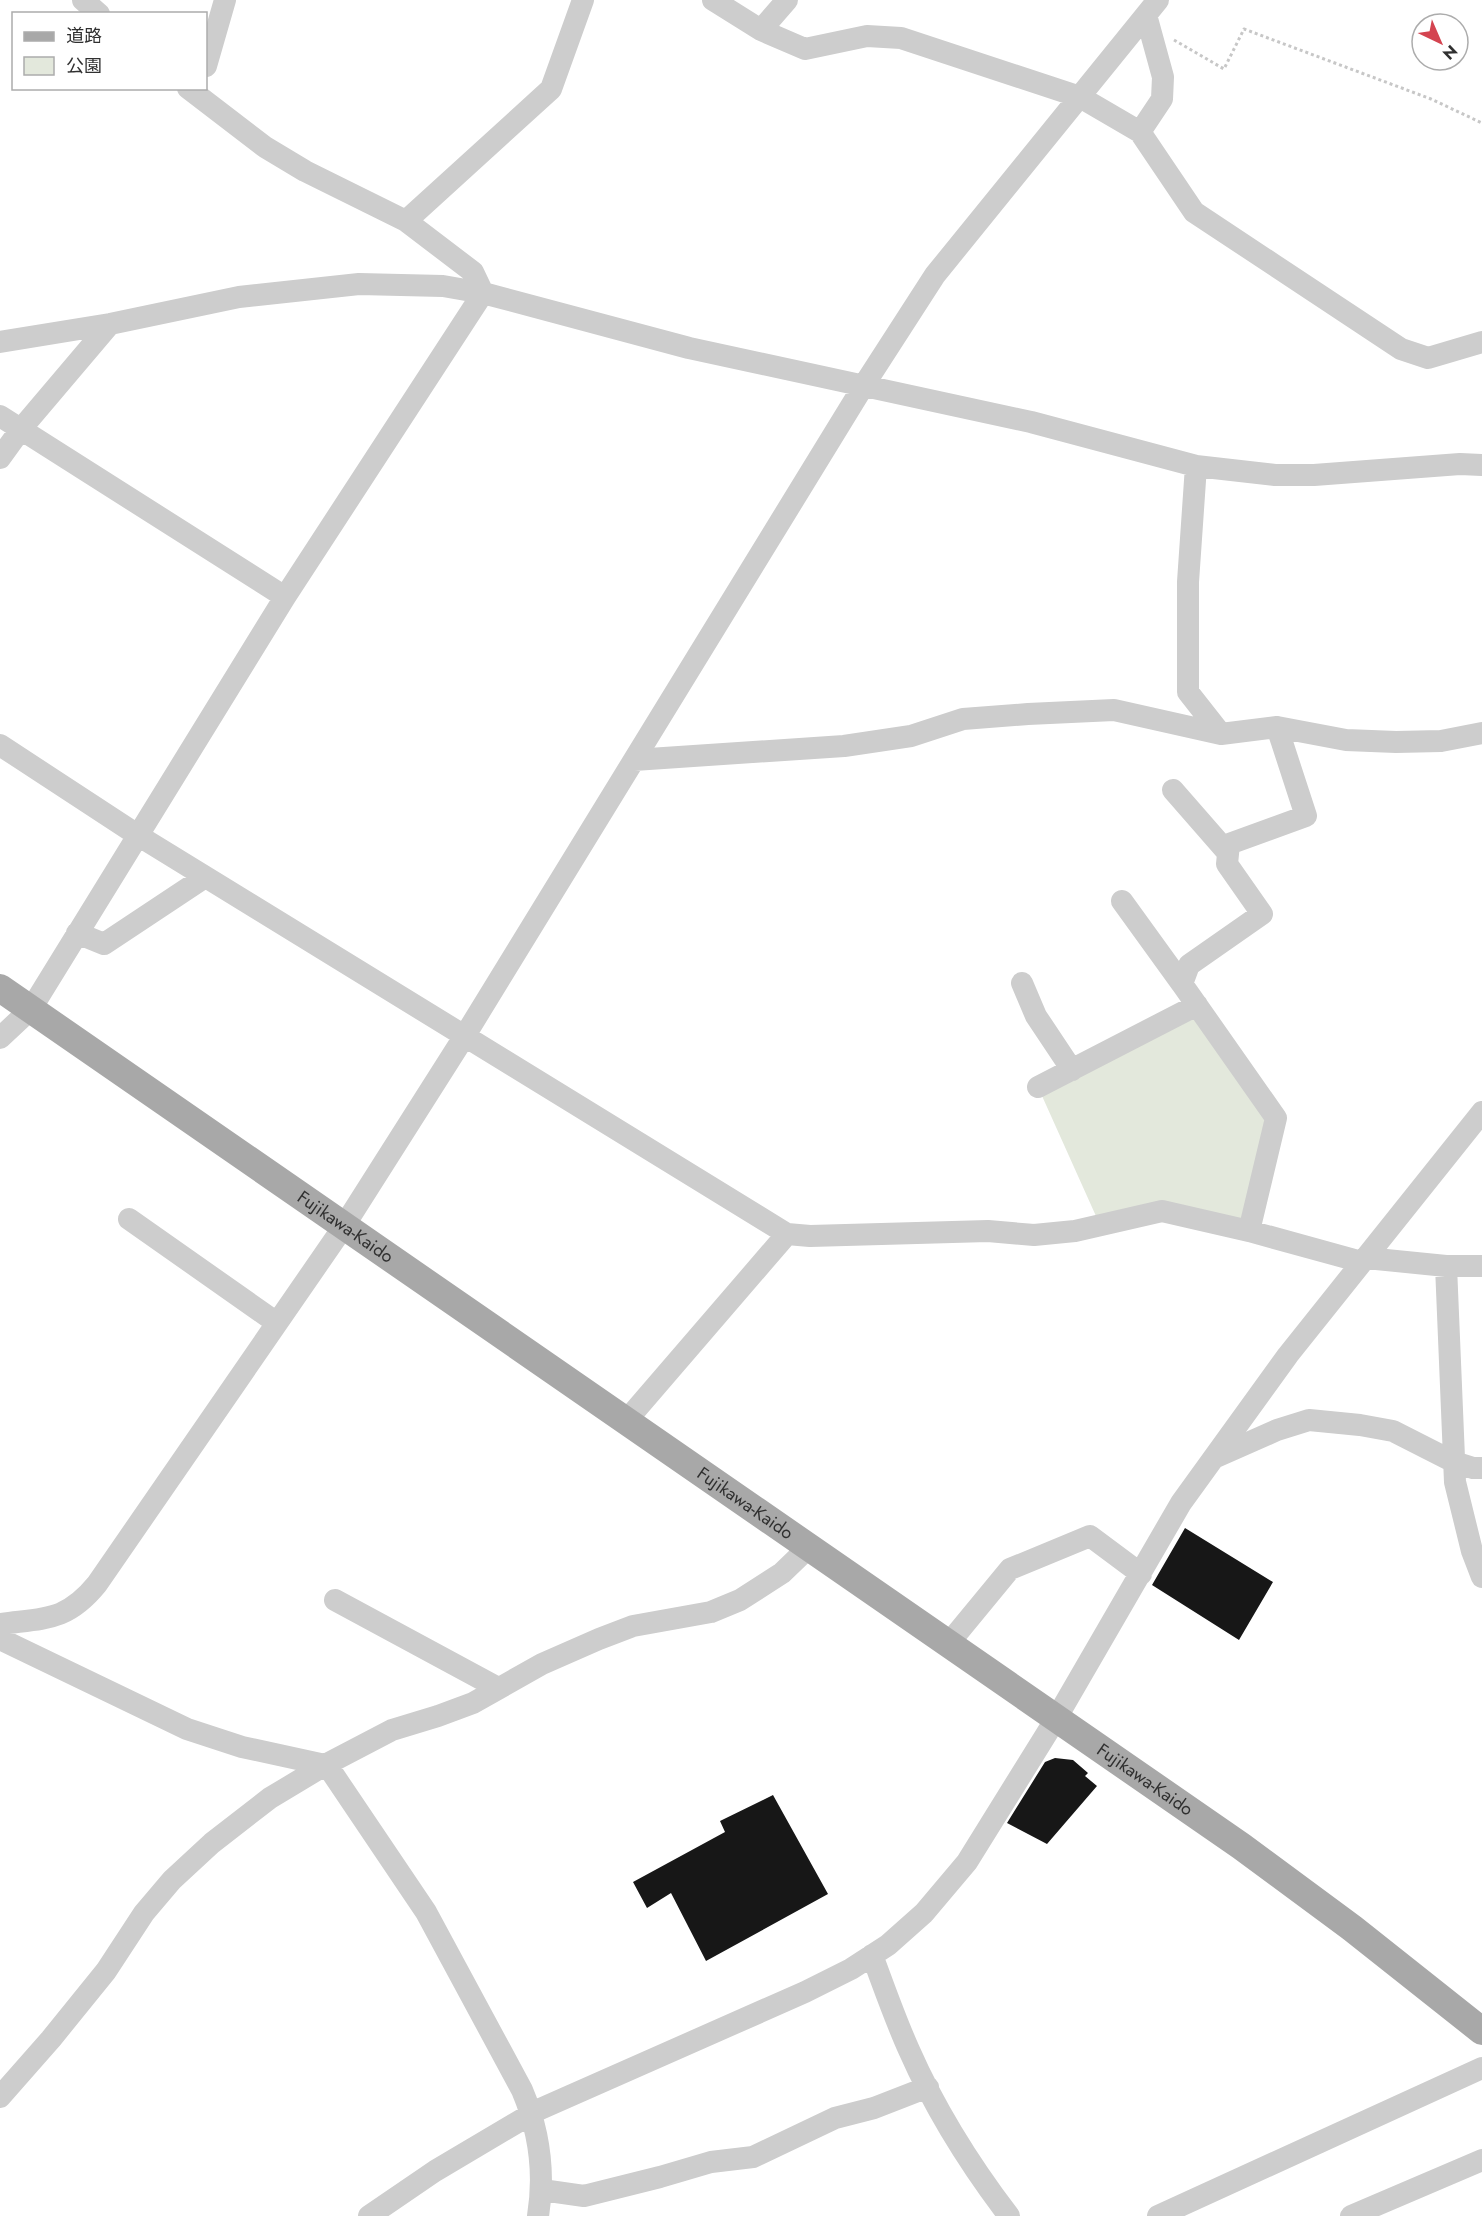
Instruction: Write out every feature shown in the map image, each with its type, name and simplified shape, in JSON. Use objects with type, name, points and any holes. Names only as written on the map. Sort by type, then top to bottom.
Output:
[{"type":"main road","name":"Fujikawa-Kaido","points":[[0,988],[1241,1846],[1333,1914],[1482,2031]]},
{"type":"street","points":[[83,0],[97,12]]},
{"type":"street","points":[[207,63],[225,0]]},
{"type":"street","points":[[406,221],[551,89],[583,0]]},
{"type":"street","points":[[713,0],[761,30],[805,49],[867,36],[901,38],[1080,97],[1140,132],[1194,212],[1401,349],[1428,358],[1482,342]]},
{"type":"street","points":[[761,30],[788,0]]},
{"type":"street","points":[[0,1624],[53,1616],[69,1611],[84,1600],[344,1226],[464,1037],[864,385],[935,275],[1151,14]]},
{"type":"street","points":[[1140,132],[1162,99],[1163,78],[1151,14]]},
{"type":"street","points":[[194,91],[266,147],[305,171],[406,221],[473,272],[483,293]]},
{"type":"street","points":[[0,342],[110,324],[239,297],[359,284],[443,286],[483,293],[689,348],[1030,422],[1196,466],[1275,475],[1314,475],[1460,464],[1482,465]]},
{"type":"street","points":[[0,1038],[31,1009],[285,597],[483,293]]},
{"type":"street","points":[[0,458],[21,429],[110,324]]},
{"type":"street","points":[[0,416],[285,597]]},
{"type":"street","points":[[1196,466],[1188,582],[1188,692],[1221,734]]},
{"type":"street","points":[[634,760],[844,746],[911,736],[963,720],[1114,710],[1221,734],[1277,727],[1346,740],[1396,742],[1441,741],[1482,733]]},
{"type":"street","points":[[1182,984],[1188,965],[1262,914],[1227,864],[1229,844],[1306,816],[1277,727]]},
{"type":"street","points":[[0,745],[138,836],[787,1234],[810,1236],[988,1231],[1034,1235],[1075,1231],[1162,1211],[1364,1260],[1446,1266],[1482,1266]]},
{"type":"street","points":[[1173,790],[1228,853]]},
{"type":"street","points":[[77,933],[104,944],[205,877]]},
{"type":"street","points":[[1122,901],[1276,1118],[1249,1231]]},
{"type":"street","points":[[1022,983],[1036,1016],[1072,1070]]},
{"type":"street","points":[[1038,1088],[1197,1005]]},
{"type":"street","points":[[369,2216],[435,2171],[532,2113],[805,1992],[851,1969],[888,1945],[924,1913],[967,1862],[1057,1718],[1181,1503],[1288,1355],[1482,1112]]},
{"type":"street","points":[[129,1219],[277,1323]]},
{"type":"street","points":[[626,1421],[787,1234]]},
{"type":"street","points":[[1446,1266],[1455,1482],[1472,1551],[1482,1577]]},
{"type":"street","points":[[1214,1457],[1277,1430],[1309,1420],[1393,1431],[1454,1462],[1473,1468],[1482,1468]]},
{"type":"street","points":[[949,1643],[1010,1569],[1090,1536],[1140,1574]]},
{"type":"street","points":[[0,2097],[106,1971],[144,1913],[172,1880],[212,1843],[254,1811],[325,1765],[393,1730],[455,1709],[498,1689],[542,1664],[633,1626],[711,1612],[740,1600],[782,1573],[809,1547]]},
{"type":"street","points":[[335,1600],[498,1689]]},
{"type":"street","points":[[0,1639],[188,1730],[242,1748],[325,1765],[333,1773],[426,1912],[522,2090],[532,2113],[540,2157],[542,2190],[538,2216]]},
{"type":"street","points":[[872,1955],[909,2051],[950,2130],[1008,2216]]},
{"type":"street","points":[[1158,2216],[1482,2068]]},
{"type":"street","points":[[542,2190],[584,2196],[711,2162],[753,2157],[836,2118],[874,2108],[928,2087]]},
{"type":"street","points":[[1351,2216],[1482,2160]]},
{"type":"path","points":[[1151,14],[1224,69],[1244,29],[1431,99],[1482,123]]},
{"type":"green space","points":[[1197,1005],[1276,1118],[1249,1231],[1162,1211],[1100,1225],[1038,1087]]},
{"type":"building","points":[[1185,1528],[1273,1582],[1239,1640],[1152,1585]]},
{"type":"building","points":[[1055,1758],[1073,1760],[1088,1773],[1085,1776],[1097,1786],[1047,1844],[1007,1823],[1045,1762]]},
{"type":"building","points":[[773,1795],[828,1894],[706,1961],[671,1893],[647,1908],[633,1882],[725,1832],[720,1821]]}]
